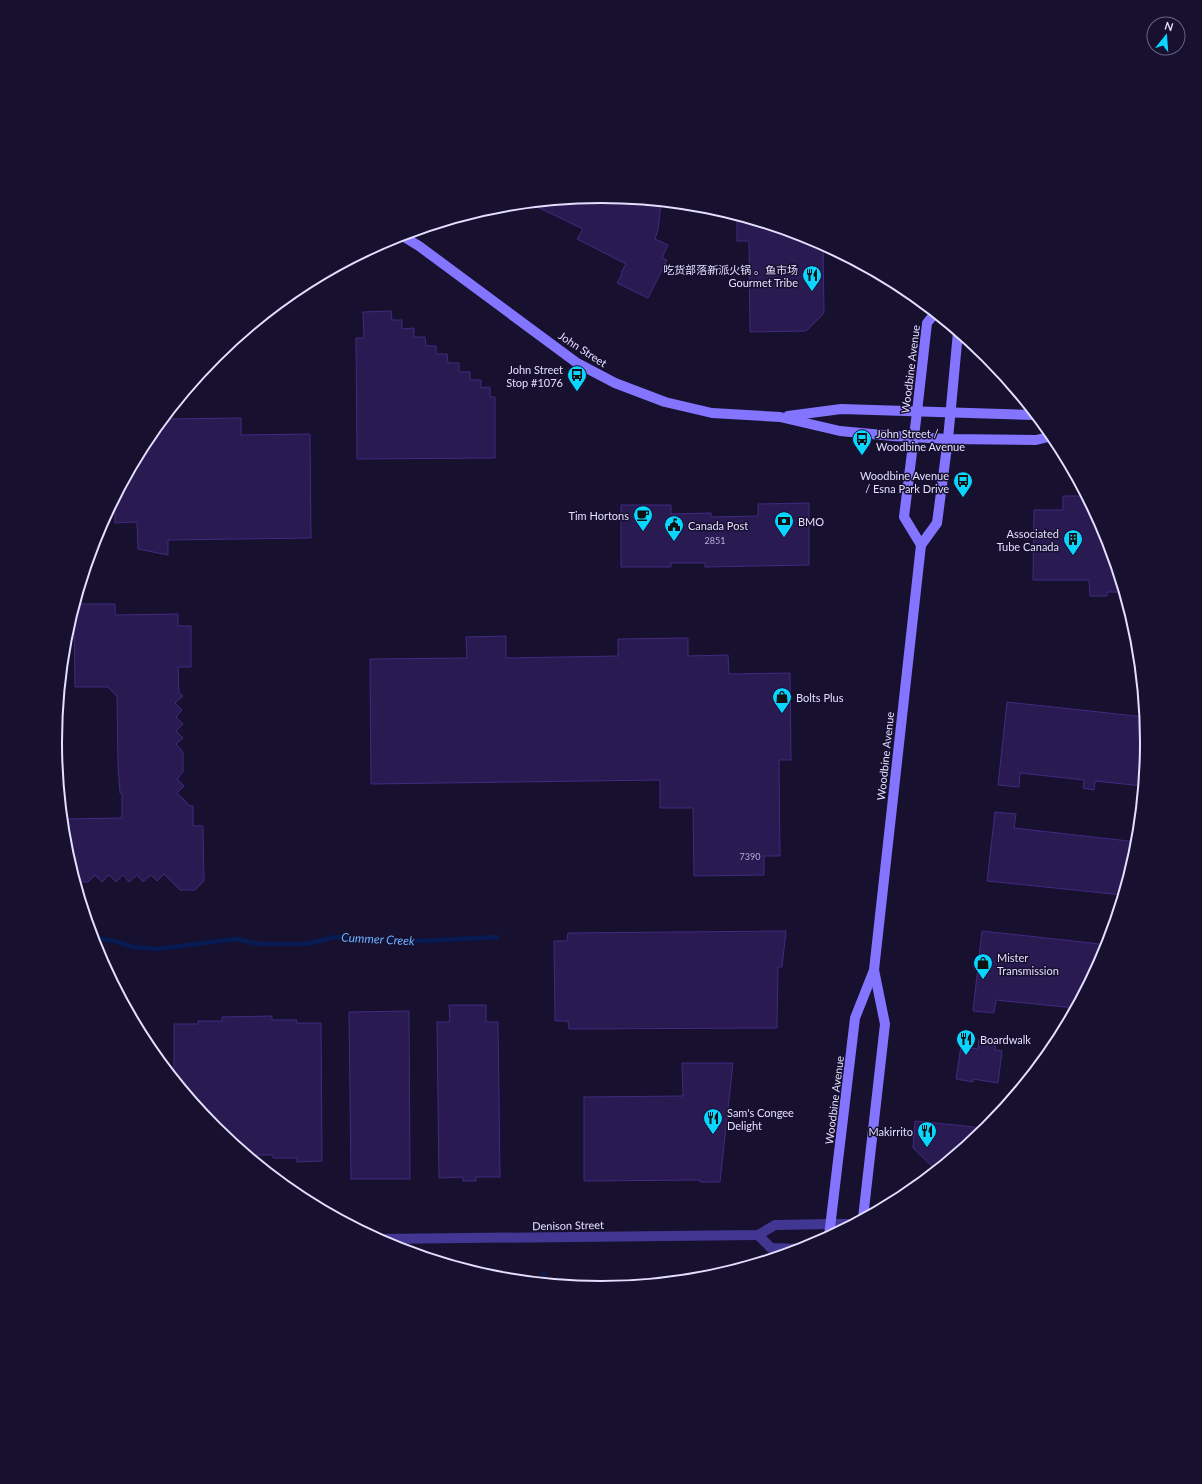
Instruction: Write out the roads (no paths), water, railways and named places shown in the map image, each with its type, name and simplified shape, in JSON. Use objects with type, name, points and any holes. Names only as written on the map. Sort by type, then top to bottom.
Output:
[{"type":"main road","name":"John Street","points":[[408,239],[577,363],[615,383],[665,402],[712,413],[780,417],[840,431],[913,438],[1036,440],[1045,438]]},
{"type":"main road","name":"Woodbine Avenue","points":[[921,545],[904,517],[927,322],[932,317]]},
{"type":"main road","name":"Woodbine Avenue","points":[[830,1229],[855,1018],[874,970],[921,545],[937,523],[948,439],[957,338]]},
{"type":"main road","name":"John Street","points":[[780,417],[841,409],[1030,415]]},
{"type":"main road","name":"Woodbine Avenue","points":[[864,1212],[885,1024],[874,970]]},
{"type":"street","name":"Denison Street","points":[[393,1239],[758,1235],[775,1225],[841,1224]]},
{"type":"street","points":[[758,1235],[771,1248],[784,1248]]},
{"type":"waterway","name":"Cummer Creek","points":[[100,939],[115,941],[133,947],[156,949],[236,939],[259,944],[306,944],[335,937],[419,941],[497,937]]},
{"type":"place","name":"吃货部落新派火锅 。鱼市场 Gourmet Tribe","points":[[812,292]]},
{"type":"place","name":"John Street Stop #1076","points":[[577,392]]},
{"type":"place","name":"John Street / Woodbine Avenue","points":[[862,456]]},
{"type":"place","name":"Woodbine Avenue / Esna Park Drive","points":[[963,498]]},
{"type":"place","name":"Tim Hortons","points":[[643,532]]},
{"type":"place","name":"BMO","points":[[784,538]]},
{"type":"place","name":"Canada Post","points":[[674,542]]},
{"type":"place","name":"Associated Tube Canada","points":[[1073,556]]},
{"type":"place","name":"Bolts Plus","points":[[782,714]]},
{"type":"place","name":"Mister Transmission","points":[[983,980]]},
{"type":"place","name":"Boardwalk","points":[[966,1056]]},
{"type":"place","name":"Sam's Congee Delight","points":[[713,1135]]},
{"type":"place","name":"Makirrito","points":[[927,1148]]}]
